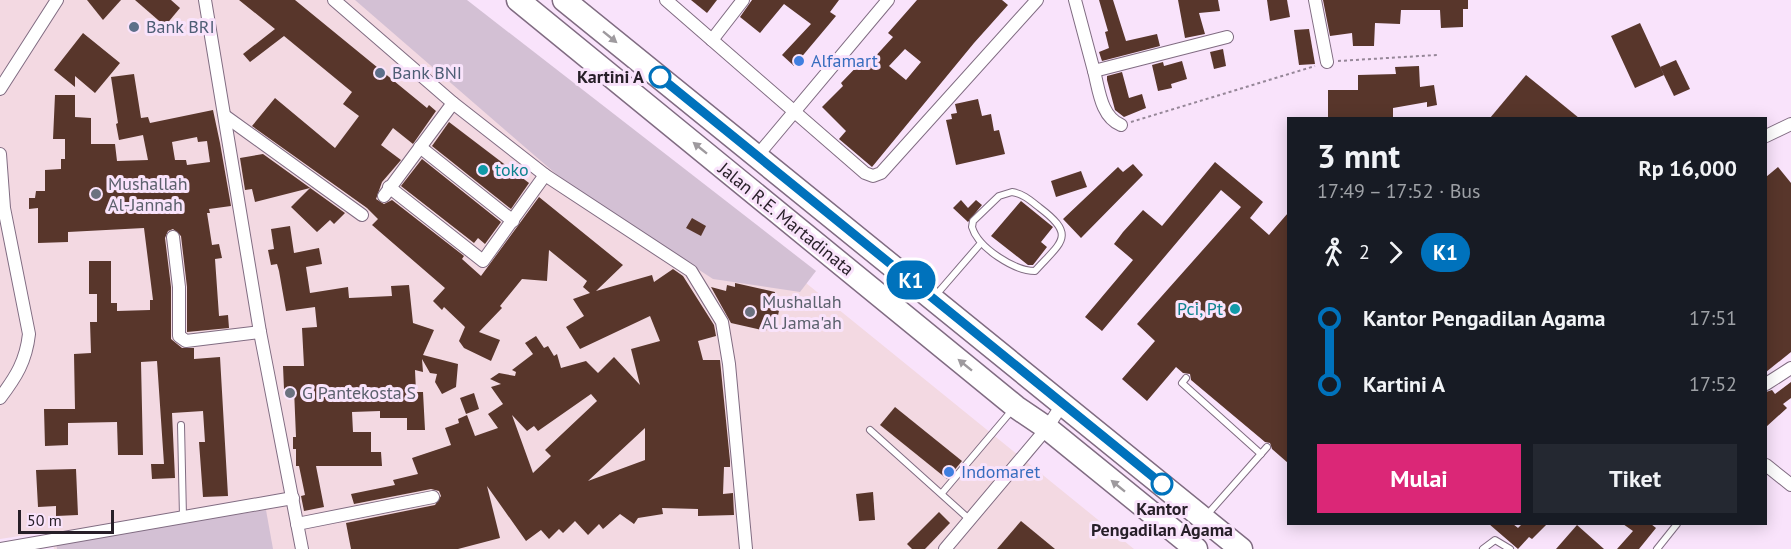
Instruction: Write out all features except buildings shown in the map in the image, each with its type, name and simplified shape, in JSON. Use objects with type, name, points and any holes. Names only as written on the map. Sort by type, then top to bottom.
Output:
[{"type":"highway","name":"Jalan R.E. Martadinata","points":[[564,0],[1241,549]]},
{"type":"highway","name":"Jalan R.E. Martadinata","points":[[531,4],[1016,406],[1047,428],[1196,549]]},
{"type":"street","points":[[0,89],[57,0]]},
{"type":"street","points":[[205,0],[260,332],[302,549]]},
{"type":"street","points":[[334,0],[453,103],[545,175],[691,271],[722,322],[729,364],[746,549]]},
{"type":"street","points":[[666,0],[792,112],[865,173],[873,176],[880,173],[1037,0]]},
{"type":"street","points":[[712,40],[743,0]]},
{"type":"street","points":[[758,156],[792,112],[888,0]]},
{"type":"street","points":[[1075,0],[1107,113],[1113,122],[1121,125]]},
{"type":"street","points":[[1315,0],[1327,62]]},
{"type":"street","points":[[1094,71],[1227,37]]},
{"type":"street","points":[[453,103],[386,191],[483,261],[545,175]]},
{"type":"street","points":[[225,116],[362,215]]},
{"type":"street","points":[[1767,136],[1791,124]]},
{"type":"street","points":[[420,147],[513,221]]},
{"type":"street","points":[[0,154],[4,208],[29,334],[27,353],[20,372],[0,398]]},
{"type":"street","points":[[173,237],[178,287],[179,336],[186,341],[260,332]]},
{"type":"street","points":[[1767,383],[1791,368]]},
{"type":"street","points":[[945,549],[1047,428],[1063,403]]},
{"type":"street","points":[[1767,466],[1791,485]]},
{"type":"street","points":[[297,524],[433,497]]},
{"type":"street","points":[[0,549],[55,544],[293,498]]},
{"type":"lane","points":[[1012,192],[1021,193],[1059,222],[1063,232],[1060,243],[1035,271],[1024,271],[981,243],[973,232],[973,221],[999,196],[1012,192]]},
{"type":"lane","points":[[934,298],[981,243]]},
{"type":"lane","points":[[1186,378],[1182,383],[1228,419],[1261,454]]},
{"type":"lane","points":[[942,493],[1016,406]]},
{"type":"lane","points":[[181,425],[183,518]]},
{"type":"lane","points":[[870,430],[969,519]]},
{"type":"lane","points":[[1204,519],[1267,447]]},
{"type":"lane","points":[[1657,549],[1676,525]]},
{"type":"lane","points":[[1483,549],[1495,540],[1510,549]]},
{"type":"path","points":[[1121,125],[1327,62],[1437,55]]},
{"type":"shaded area","points":[[0,0],[457,0],[1134,549],[54,549],[52,531],[0,539]]},
{"type":"shaded area","points":[[355,0],[467,0],[816,271],[800,292],[713,279],[556,174]]},
{"type":"shaded area","points":[[266,510],[273,549],[57,549],[56,542]]},
{"type":"bus line","name":"K1","points":[[660,77],[1162,484]]},
{"type":"place","name":"Bank BRI","points":[[134,27]]},
{"type":"place","name":"Alfamart","points":[[799,61]]},
{"type":"place","name":"Bank BNI","points":[[380,73]]},
{"type":"place","name":"Kartini A","points":[[660,77]]},
{"type":"place","name":"toko","points":[[483,170]]},
{"type":"place","name":"Mushallah Al-Jannah","points":[[96,194]]},
{"type":"place","name":"Pci, Pt","points":[[1235,309]]},
{"type":"place","name":"Mushallah Al Jama'ah","points":[[750,312]]},
{"type":"place","name":"G Pantekosta S","points":[[290,393]]},
{"type":"place","name":"Indomaret","points":[[949,472]]},
{"type":"place","name":"Kantor Pengadilan Agama","points":[[1162,484]]}]
